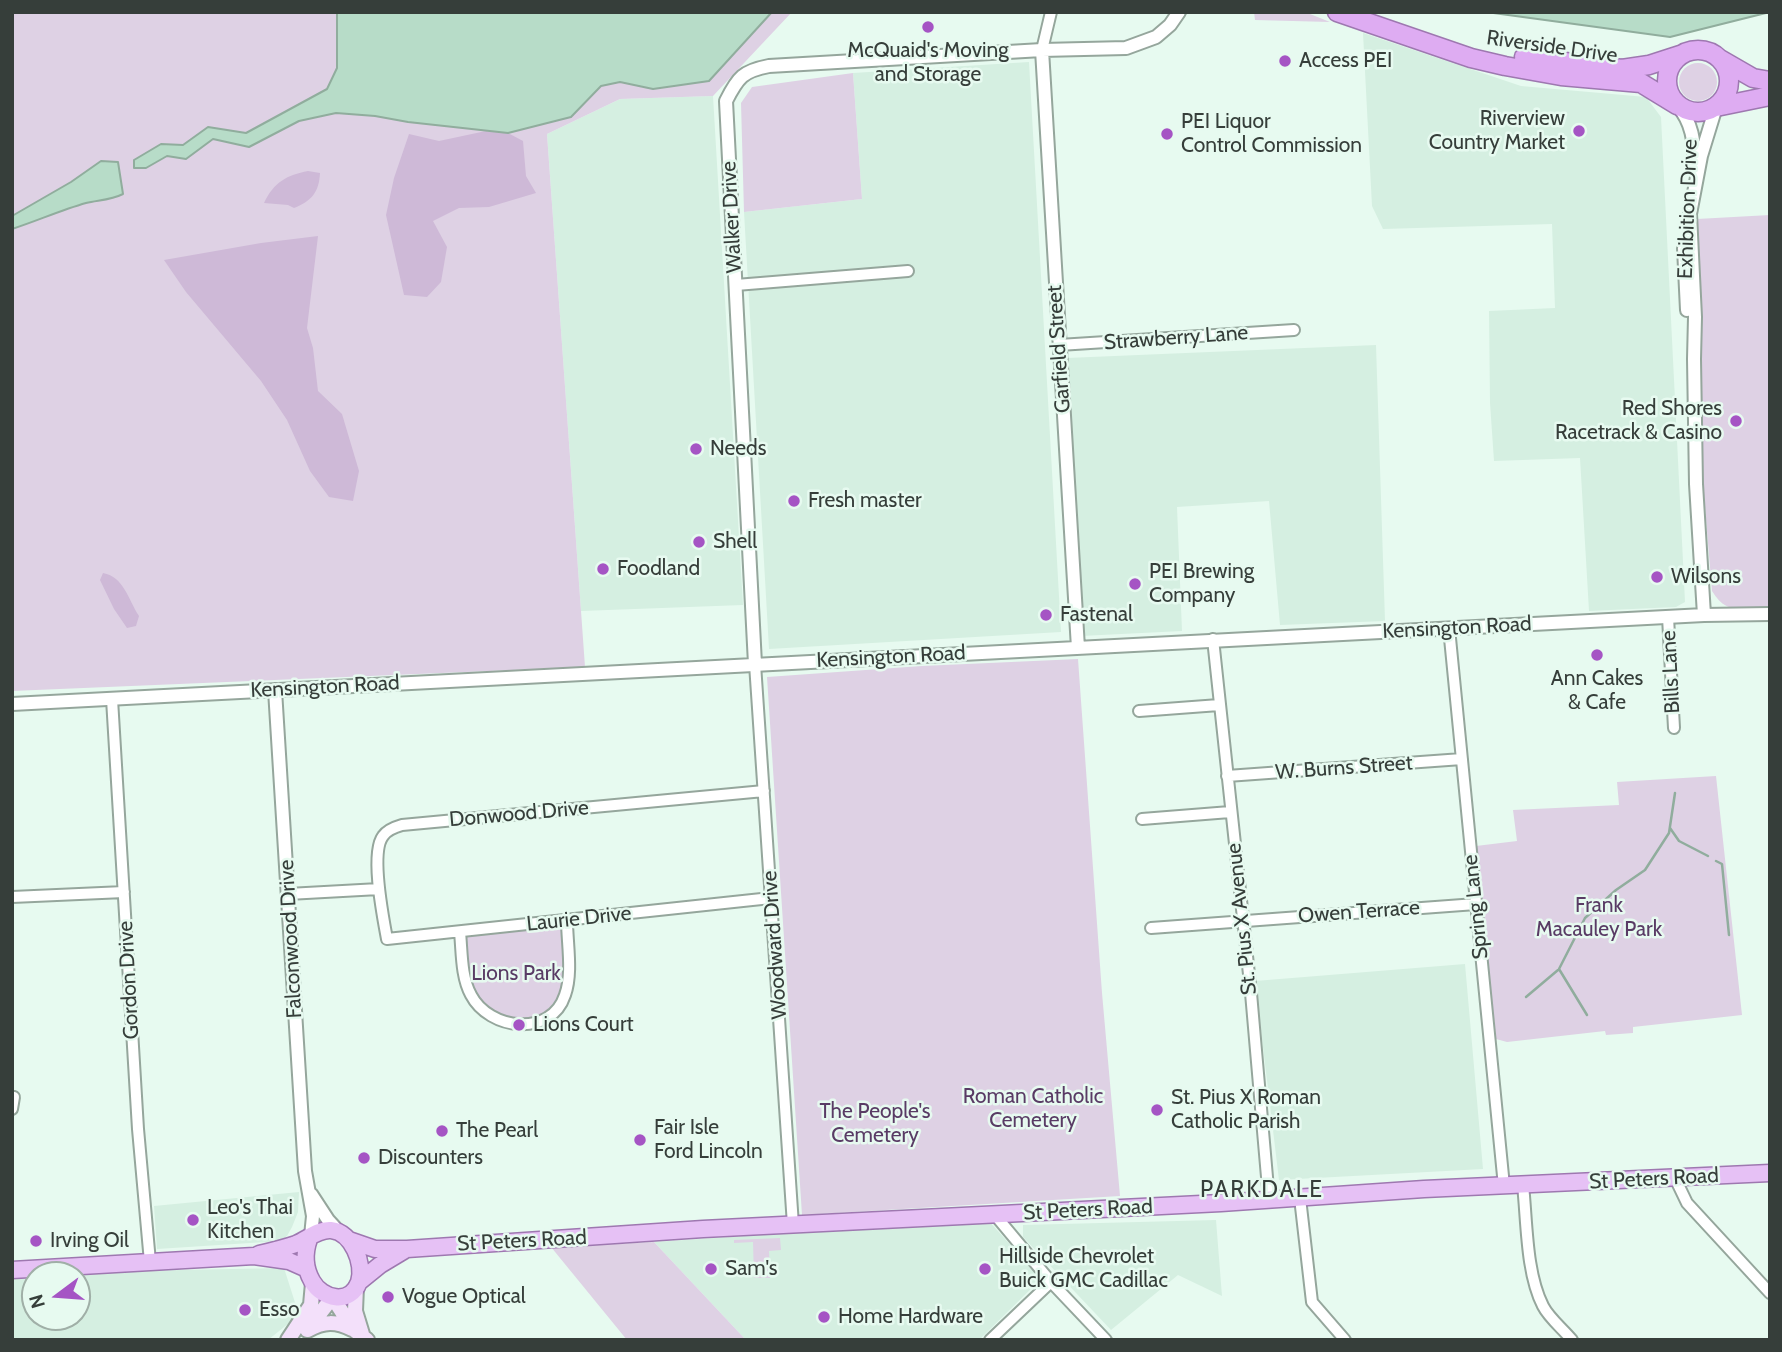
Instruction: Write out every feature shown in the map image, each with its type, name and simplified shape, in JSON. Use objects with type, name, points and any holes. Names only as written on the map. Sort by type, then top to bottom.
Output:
[{"type":"highway","name":"Riverside Drive","points":[[1337,12],[1472,58],[1505,66],[1561,76],[1641,83],[1677,104]]},
{"type":"highway","name":"Riverside Drive","points":[[1373,12],[1476,48],[1560,63],[1622,69],[1648,65],[1683,54]]},
{"type":"highway","points":[[1770,81],[1753,78],[1702,50],[1683,54],[1670,69],[1667,79],[1668,89],[1677,104],[1692,112],[1700,113],[1770,96]]},
{"type":"highway","points":[[1716,107],[1727,93],[1729,85],[1726,66],[1720,59]]},
{"type":"main road","name":"St Peters Road","points":[[344,1236],[375,1249],[407,1249],[793,1225],[1770,1173]]},
{"type":"main road","points":[[254,1256],[324,1231],[344,1236],[357,1257],[355,1311],[361,1335]]},
{"type":"main road","points":[[288,1340],[311,1305],[310,1276],[305,1258],[310,1237]]},
{"type":"main road","name":"St Peters Road","points":[[357,1285],[380,1265],[407,1249]]},
{"type":"main road","points":[[12,1270],[254,1256],[289,1261],[310,1276],[322,1294],[332,1298],[361,1335]]},
{"type":"main road","points":[[301,1335],[332,1298],[348,1294],[357,1285]]},
{"type":"main road","points":[[301,1335],[317,1325],[334,1322],[361,1335]]},
{"type":"street","name":"Garfield Street","points":[[1051,12],[1041,50],[1078,648]]},
{"type":"street","points":[[1112,48],[1140,41],[1153,34],[1166,21],[1170,12]]},
{"type":"street","points":[[1041,50],[1126,48],[1149,41],[1170,25],[1179,12]]},
{"type":"street","name":"Walker Drive","points":[[755,664],[726,100],[735,82],[749,70],[769,66],[1041,50]]},
{"type":"street","name":"Exhibition Drive","points":[[1677,104],[1690,123],[1694,153],[1684,218],[1685,275],[1694,359]]},
{"type":"street","name":"Exhibition Drive","points":[[1704,615],[1696,484],[1695,317],[1690,214],[1700,156],[1716,107]]},
{"type":"street","points":[[736,285],[908,271]]},
{"type":"street","name":"Strawberry Lane","points":[[1059,345],[1294,330]]},
{"type":"street","name":"Kensington Road","points":[[12,704],[1213,639],[1770,614]]},
{"type":"street","name":"Bills Lane","points":[[1668,617],[1674,728]]},
{"type":"street","name":"Spring Lane","points":[[1449,628],[1504,1186]]},
{"type":"street","name":"St. Pius X Avenue","points":[[1213,639],[1269,1200]]},
{"type":"street","name":"Woodward Drive","points":[[755,664],[793,1225]]},
{"type":"street","name":"Falconwood Drive","points":[[275,690],[307,1188],[313,1216],[310,1237]]},
{"type":"street","name":"Gordon Drive","points":[[112,699],[137,1121],[150,1262]]},
{"type":"street","points":[[1139,711],[1219,705]]},
{"type":"street","name":"W. Burns Street","points":[[1227,776],[1462,759]]},
{"type":"street","name":"Donwood Drive","points":[[387,939],[379,889],[378,853],[384,834],[401,825],[764,791]]},
{"type":"street","points":[[1142,819],[1230,812]]},
{"type":"street","points":[[288,894],[379,889]]},
{"type":"street","points":[[12,897],[124,892]]},
{"type":"street","name":"Laurie Drive","points":[[387,939],[771,898]]},
{"type":"street","name":"Owen Terrace","points":[[1151,928],[1242,919],[1476,904]]},
{"type":"street","points":[[460,932],[462,962],[469,993],[480,1009],[492,1018],[519,1025],[548,1017],[565,997],[568,981],[567,920]]},
{"type":"street","points":[[12,1109],[14,1097]]},
{"type":"street","points":[[1675,1178],[1687,1203],[1770,1293]]},
{"type":"street","points":[[1523,1185],[1533,1276],[1538,1295],[1544,1309],[1572,1340]]},
{"type":"street","name":"Falconwood Drive","points":[[307,1188],[322,1212],[344,1236]]},
{"type":"street","points":[[1300,1198],[1312,1302],[1345,1340]]},
{"type":"street","points":[[995,1215],[1051,1283],[1106,1340]]},
{"type":"street","points":[[990,1340],[1051,1283]]},
{"type":"shaded area","points":[[337,12],[772,12],[709,81],[653,89],[620,82],[601,86],[571,117],[508,133],[336,113],[299,121],[249,147],[213,139],[186,159],[167,156],[146,168],[134,168],[134,160],[161,144],[183,145],[208,127],[246,133],[327,89],[337,68]]},
{"type":"shaded area","points":[[1486,12],[1770,12],[1670,37]]},
{"type":"shaded area","points":[[1363,33],[1521,86],[1646,97],[1661,117],[1685,602],[1676,607],[1589,611],[1580,458],[1494,461],[1489,311],[1555,308],[1552,224],[1383,229],[1372,206]]},
{"type":"shaded area","points":[[1029,62],[1061,632],[769,649],[744,212],[862,199],[853,73]]},
{"type":"shaded area","points":[[713,96],[743,605],[581,611],[547,134],[620,99]]},
{"type":"shaded area","points":[[486,131],[508,133],[523,141],[526,176],[536,193],[489,207],[459,208],[433,221],[447,247],[441,282],[427,297],[404,295],[386,215],[394,178],[409,134],[439,141]]},
{"type":"shaded area","points":[[101,161],[118,162],[123,194],[86,203],[12,229],[12,216]]},
{"type":"shaded area","points":[[308,171],[320,173],[316,191],[306,202],[294,208],[264,203],[282,181]]},
{"type":"shaded area","points":[[318,236],[307,328],[313,348],[318,391],[342,414],[359,471],[353,501],[329,497],[310,471],[287,420],[261,381],[186,292],[164,260]]},
{"type":"shaded area","points":[[1376,345],[1385,621],[1280,625],[1269,501],[1177,507],[1182,631],[1081,636],[1067,358]]},
{"type":"shaded area","points":[[103,573],[116,579],[125,590],[139,616],[136,626],[127,628],[114,609],[100,580]]},
{"type":"shaded area","points":[[1465,964],[1483,1169],[1279,1180],[1255,981]]},
{"type":"shaded area","points":[[299,1192],[298,1212],[287,1236],[281,1241],[157,1249],[154,1206]]},
{"type":"shaded area","points":[[988,1220],[1041,1279],[979,1340],[746,1340],[654,1242]]},
{"type":"shaded area","points":[[1216,1220],[1222,1296],[1178,1275],[1111,1330],[1023,1237],[1023,1225]]},
{"type":"shaded area","points":[[284,1268],[299,1315],[268,1340],[12,1340],[12,1278],[21,1277],[21,1331],[91,1331],[91,1272]]},
{"type":"green space","points":[[12,12],[792,12],[713,96],[620,99],[547,134],[585,667],[12,691]]},
{"type":"green space","points":[[1254,12],[1305,12],[1330,22],[1255,20]]},
{"type":"green space","points":[[1698,63],[1712,68],[1717,82],[1712,96],[1698,101],[1684,96],[1679,82],[1684,68]]},
{"type":"green space","points":[[853,73],[862,199],[744,212],[741,103],[752,87]]},
{"type":"green space","name":"Red Shores Racetrack & Casino","points":[[1770,215],[1770,607],[1737,609],[1724,604],[1712,591],[1703,483],[1697,219]]},
{"type":"green space","points":[[1078,659],[1102,993],[1120,1196],[802,1215],[767,677]]},
{"type":"green space","name":"Frank Macauley Park","points":[[1716,776],[1742,1015],[1633,1027],[1633,1033],[1606,1035],[1605,1031],[1507,1042],[1496,1039],[1476,846],[1517,841],[1513,810],[1619,805],[1617,782]]},
{"type":"green space","name":"Lions Park","points":[[561,924],[564,963],[562,985],[547,1010],[523,1020],[509,1019],[485,1006],[469,981],[466,935]]},
{"type":"green space","points":[[780,1238],[781,1250],[769,1251],[770,1278],[754,1278],[753,1242],[734,1243],[734,1240]]},
{"type":"green space","points":[[654,1242],[746,1340],[627,1340],[551,1247]]},
{"type":"waterway","points":[[1587,1015],[1559,969],[1585,918],[1616,890],[1645,870],[1669,833],[1675,793]]},
{"type":"waterway","points":[[1670,828],[1679,841],[1708,856]]},
{"type":"waterway","points":[[1716,861],[1722,864],[1729,935]]},
{"type":"waterway","points":[[1526,997],[1558,970]]},
{"type":"place","name":"McQuaid's Moving and Storage","points":[[928,27]]},
{"type":"place","name":"Access PEI","points":[[1285,61]]},
{"type":"place","name":"Riverview Country Market","points":[[1579,131]]},
{"type":"place","name":"PEI Liquor Control Commission","points":[[1167,134]]},
{"type":"place","name":"Red Shores Racetrack & Casino","points":[[1736,421]]},
{"type":"place","name":"Needs","points":[[696,449]]},
{"type":"place","name":"Fresh master","points":[[794,501]]},
{"type":"place","name":"Shell","points":[[699,542]]},
{"type":"place","name":"Foodland","points":[[603,569]]},
{"type":"place","name":"Wilsons","points":[[1657,577]]},
{"type":"place","name":"PEI Brewing Company","points":[[1135,584]]},
{"type":"place","name":"Fastenal","points":[[1046,615]]},
{"type":"place","name":"Ann Cakes & Cafe","points":[[1597,655]]},
{"type":"place","name":"Lions Court","points":[[519,1025]]},
{"type":"place","name":"St. Pius X Roman Catholic Parish","points":[[1157,1110]]},
{"type":"place","name":"The Pearl","points":[[442,1131]]},
{"type":"place","name":"Fair Isle Ford Lincoln","points":[[640,1140]]},
{"type":"place","name":"Discounters","points":[[364,1158]]},
{"type":"place","name":"Leo's Thai Kitchen","points":[[193,1220]]},
{"type":"place","name":"Irving Oil","points":[[36,1241]]},
{"type":"place","name":"Sam's","points":[[711,1269]]},
{"type":"place","name":"Hillside Chevrolet Buick GMC Cadillac","points":[[985,1269]]},
{"type":"place","name":"Vogue Optical","points":[[388,1297]]},
{"type":"place","name":"Esso","points":[[245,1310]]},
{"type":"place","name":"Home Hardware","points":[[824,1317]]},
{"type":"district","name":"PARKDALE","points":[[1262,1190]]},
{"type":"park label","name":"Roman Catholic Cemetery","points":[[1033,1109]]},
{"type":"park label","name":"The People's Cemetery","points":[[875,1124]]}]
